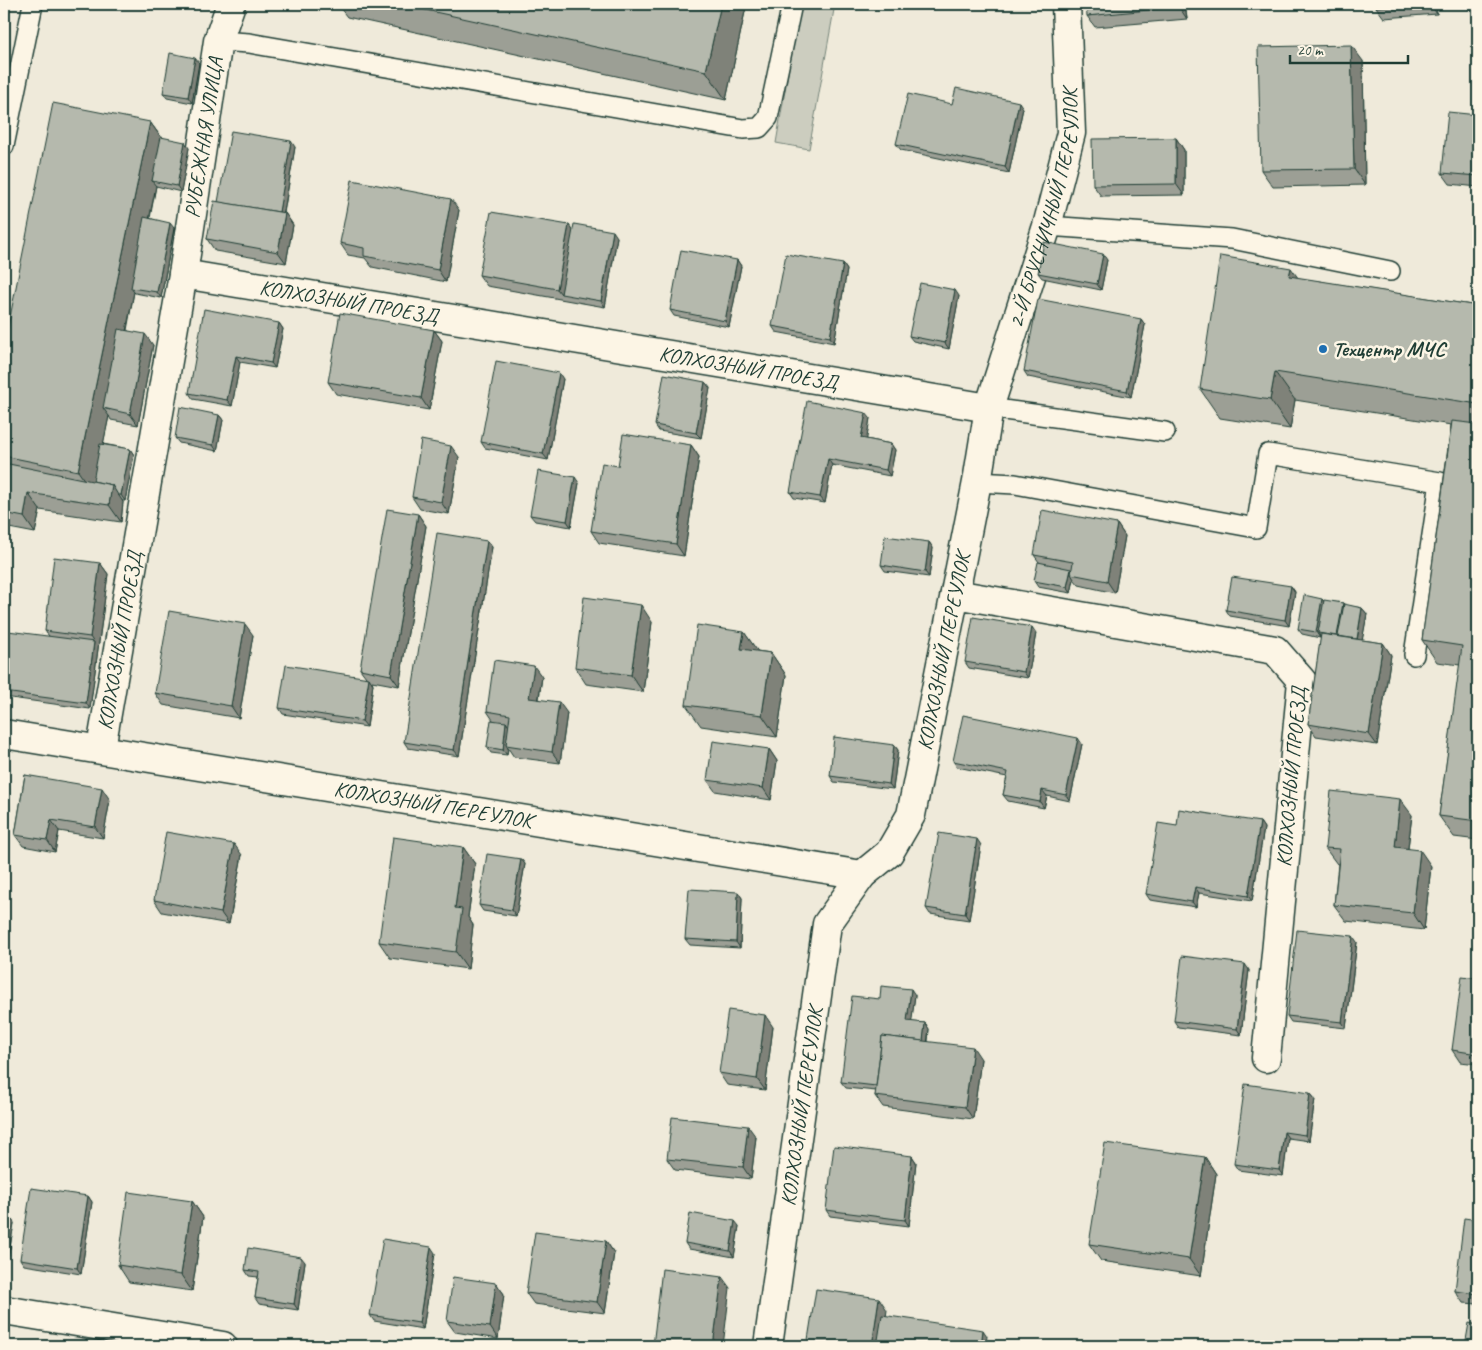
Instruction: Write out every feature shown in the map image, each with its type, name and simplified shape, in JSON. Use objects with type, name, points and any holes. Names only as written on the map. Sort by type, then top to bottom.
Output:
[{"type":"street","name":"РУБЕЖНАЯ УЛИЦА","points":[[183,274],[218,41],[231,4]]},
{"type":"street","name":"2-Й БРУСНИЧНЫЙ ПЕРЕУЛОК","points":[[989,408],[1047,226],[1071,133],[1066,4]]},
{"type":"street","name":"КОЛХОЗНЫЙ ПРОЕЗД","points":[[101,748],[183,274],[989,408]]},
{"type":"street","name":"КОЛХОЗНЫЙ ПЕРЕУЛОК","points":[[768,1346],[827,924],[862,875],[889,853],[911,815],[977,482],[989,408]]},
{"type":"street","name":"КОЛХОЗНЫЙ ПРОЕЗД","points":[[955,594],[1275,650],[1302,681],[1266,1058]]},
{"type":"street","name":"КОЛХОЗНЫЙ ПЕРЕУЛОК","points":[[4,734],[101,748],[862,875]]},
{"type":"street","points":[[4,1310],[142,1340],[224,1346]]},
{"type":"lane","points":[[4,146],[33,4]]},
{"type":"lane","points":[[218,41],[259,44],[743,129],[759,128],[768,118],[792,4]]},
{"type":"lane","points":[[1047,226],[1232,239],[1390,271]]},
{"type":"lane","points":[[989,408],[1165,432]]},
{"type":"lane","points":[[977,482],[1015,484],[1256,528],[1268,454],[1440,482],[1414,655]]},
{"type":"shaded area","points":[[800,4],[835,4],[809,149],[776,143]]},
{"type":"building","points":[[398,4],[721,4],[706,71]]},
{"type":"building","points":[[1086,4],[1178,4],[1179,7],[1087,16]]},
{"type":"building","points":[[1376,4],[1412,4],[1376,7]]},
{"type":"building","points":[[1351,45],[1354,169],[1261,170],[1258,47]]},
{"type":"building","points":[[170,53],[195,58],[188,97],[163,93]]},
{"type":"building","points":[[956,88],[1019,102],[1005,167],[896,144],[908,94],[952,104]]},
{"type":"building","points":[[53,103],[150,122],[78,471],[4,456],[4,347]]},
{"type":"building","points":[[1448,112],[1478,115],[1478,176],[1442,173]]},
{"type":"building","points":[[231,131],[291,141],[279,212],[218,202]]},
{"type":"building","points":[[161,137],[185,142],[177,186],[152,181]]},
{"type":"building","points":[[1176,138],[1176,184],[1093,185],[1092,139]]},
{"type":"building","points":[[352,180],[451,199],[438,270],[364,256],[364,248],[340,243]]},
{"type":"building","points":[[214,201],[285,213],[278,252],[207,239]]},
{"type":"building","points":[[491,212],[569,225],[557,289],[479,275]]},
{"type":"building","points":[[144,217],[170,223],[157,292],[131,288]]},
{"type":"building","points":[[574,224],[613,231],[601,301],[561,294]]},
{"type":"building","points":[[1044,242],[1103,254],[1097,284],[1038,273]]},
{"type":"building","points":[[681,250],[737,260],[725,321],[670,310]]},
{"type":"building","points":[[786,254],[843,264],[830,337],[772,326]]},
{"type":"building","points":[[1220,256],[1291,268],[1289,276],[1478,306],[1478,404],[1275,372],[1270,400],[1200,389]]},
{"type":"building","points":[[920,283],[955,290],[945,343],[909,336]]},
{"type":"building","points":[[1038,299],[1141,319],[1127,391],[1024,371]]},
{"type":"building","points":[[204,309],[279,323],[271,363],[236,356],[227,400],[189,393]]},
{"type":"building","points":[[340,313],[434,330],[421,398],[328,382]]},
{"type":"building","points":[[118,329],[145,334],[130,414],[103,408]]},
{"type":"building","points":[[496,361],[559,373],[543,454],[481,442]]},
{"type":"building","points":[[664,374],[705,382],[696,433],[655,425]]},
{"type":"building","points":[[807,401],[866,413],[861,438],[891,444],[886,470],[828,459],[820,497],[790,492]]},
{"type":"building","points":[[180,407],[219,415],[213,445],[175,438]]},
{"type":"building","points":[[1452,421],[1478,424],[1478,821],[1439,816],[1462,646],[1422,640]]},
{"type":"building","points":[[623,434],[691,445],[676,544],[591,531],[602,463],[618,466]]},
{"type":"building","points":[[421,440],[451,446],[441,502],[412,497]]},
{"type":"building","points":[[100,444],[130,449],[121,495],[118,495],[112,485],[93,481]]},
{"type":"building","points":[[4,463],[112,485],[109,505],[28,493],[24,517],[4,513]]},
{"type":"building","points":[[538,471],[575,477],[567,521],[530,515]]},
{"type":"building","points":[[387,509],[418,514],[391,675],[360,669]]},
{"type":"building","points":[[1042,510],[1117,524],[1107,581],[1071,574],[1073,562],[1034,555]]},
{"type":"building","points":[[437,533],[487,541],[454,750],[404,742]]},
{"type":"building","points":[[885,536],[929,542],[925,572],[881,565]]},
{"type":"building","points":[[54,557],[100,563],[90,637],[45,631]]},
{"type":"building","points":[[1038,562],[1071,569],[1067,587],[1034,581]]},
{"type":"building","points":[[1232,577],[1291,586],[1285,620],[1226,610]]},
{"type":"building","points":[[1304,595],[1322,599],[1316,632],[1298,629]]},
{"type":"building","points":[[584,597],[641,605],[631,675],[575,667]]},
{"type":"building","points":[[1324,600],[1343,603],[1337,636],[1318,633]]},
{"type":"building","points":[[1344,604],[1362,608],[1357,639],[1338,636]]},
{"type":"building","points":[[169,611],[245,624],[231,706],[155,693]]},
{"type":"building","points":[[973,617],[1032,627],[1024,672],[965,662]]},
{"type":"building","points":[[697,625],[744,632],[741,649],[771,653],[762,715],[686,705]]},
{"type":"building","points":[[8,631],[94,642],[86,703],[4,692],[4,665]]},
{"type":"building","points":[[1321,634],[1383,643],[1369,734],[1308,724]]},
{"type":"building","points":[[494,660],[534,666],[529,698],[559,702],[552,752],[506,745],[510,715],[487,711]]},
{"type":"building","points":[[286,665],[369,678],[362,721],[279,708]]},
{"type":"building","points":[[963,715],[1078,738],[1066,795],[1042,790],[1040,802],[1003,795],[1008,772],[953,761]]},
{"type":"building","points":[[491,720],[506,722],[503,750],[487,747]]},
{"type":"building","points":[[834,737],[894,745],[889,784],[830,776]]},
{"type":"building","points":[[713,741],[769,749],[763,788],[707,780]]},
{"type":"building","points":[[25,775],[102,788],[95,827],[51,820],[47,840],[15,835]]},
{"type":"building","points":[[1331,791],[1400,799],[1395,847],[1420,850],[1413,913],[1334,905],[1340,849],[1325,848]]},
{"type":"building","points":[[1179,809],[1260,822],[1248,896],[1195,887],[1192,902],[1146,894],[1158,823],[1177,826]]},
{"type":"building","points":[[166,832],[234,844],[221,913],[154,900]]},
{"type":"building","points":[[939,833],[977,839],[965,914],[926,908]]},
{"type":"building","points":[[393,837],[463,847],[455,908],[462,909],[456,952],[379,942]]},
{"type":"building","points":[[487,854],[521,859],[512,910],[479,905]]},
{"type":"building","points":[[689,889],[738,892],[736,942],[685,939]]},
{"type":"building","points":[[1297,930],[1353,936],[1342,1022],[1287,1016]]},
{"type":"building","points":[[1182,956],[1245,964],[1237,1029],[1174,1021]]},
{"type":"building","points":[[1462,976],[1478,978],[1478,1054],[1452,1050]]},
{"type":"building","points":[[881,986],[911,989],[907,1021],[925,1023],[923,1041],[882,1036],[876,1086],[841,1082],[852,996],[880,999]]},
{"type":"building","points":[[728,1010],[765,1015],[757,1079],[719,1073]]},
{"type":"building","points":[[882,1036],[973,1047],[965,1107],[875,1096]]},
{"type":"building","points":[[1245,1084],[1310,1093],[1305,1135],[1284,1132],[1279,1170],[1234,1164]]},
{"type":"building","points":[[672,1117],[748,1126],[743,1167],[667,1159]]},
{"type":"building","points":[[1105,1143],[1205,1157],[1189,1259],[1089,1244]]},
{"type":"building","points":[[834,1146],[912,1156],[905,1220],[826,1210]]},
{"type":"building","points":[[31,1188],[88,1196],[77,1268],[20,1259]]},
{"type":"building","points":[[128,1192],[192,1201],[181,1275],[118,1265]]},
{"type":"building","points":[[690,1213],[735,1221],[730,1251],[685,1243]]},
{"type":"building","points":[[4,1216],[10,1217],[4,1253]]},
{"type":"building","points":[[1464,1218],[1478,1220],[1478,1294],[1455,1291]]},
{"type":"building","points":[[535,1232],[606,1241],[597,1302],[526,1293]]},
{"type":"building","points":[[383,1239],[431,1247],[419,1323],[370,1315]]},
{"type":"building","points":[[248,1248],[301,1257],[294,1304],[255,1298],[259,1272],[245,1270]]},
{"type":"building","points":[[662,1269],[722,1277],[713,1346],[653,1346]]},
{"type":"building","points":[[453,1277],[496,1283],[490,1327],[447,1321]]},
{"type":"building","points":[[816,1289],[879,1298],[872,1346],[807,1346]]},
{"type":"building","points":[[882,1315],[983,1330],[981,1346],[877,1346]]},
{"type":"building","points":[[1469,1323],[1478,1325],[1478,1346],[1465,1346]]},
{"type":"building","points":[[1226,1343],[1248,1346],[1225,1346]]},
{"type":"place","name":"Техцентр МЧС","points":[[1323,349]]}]
